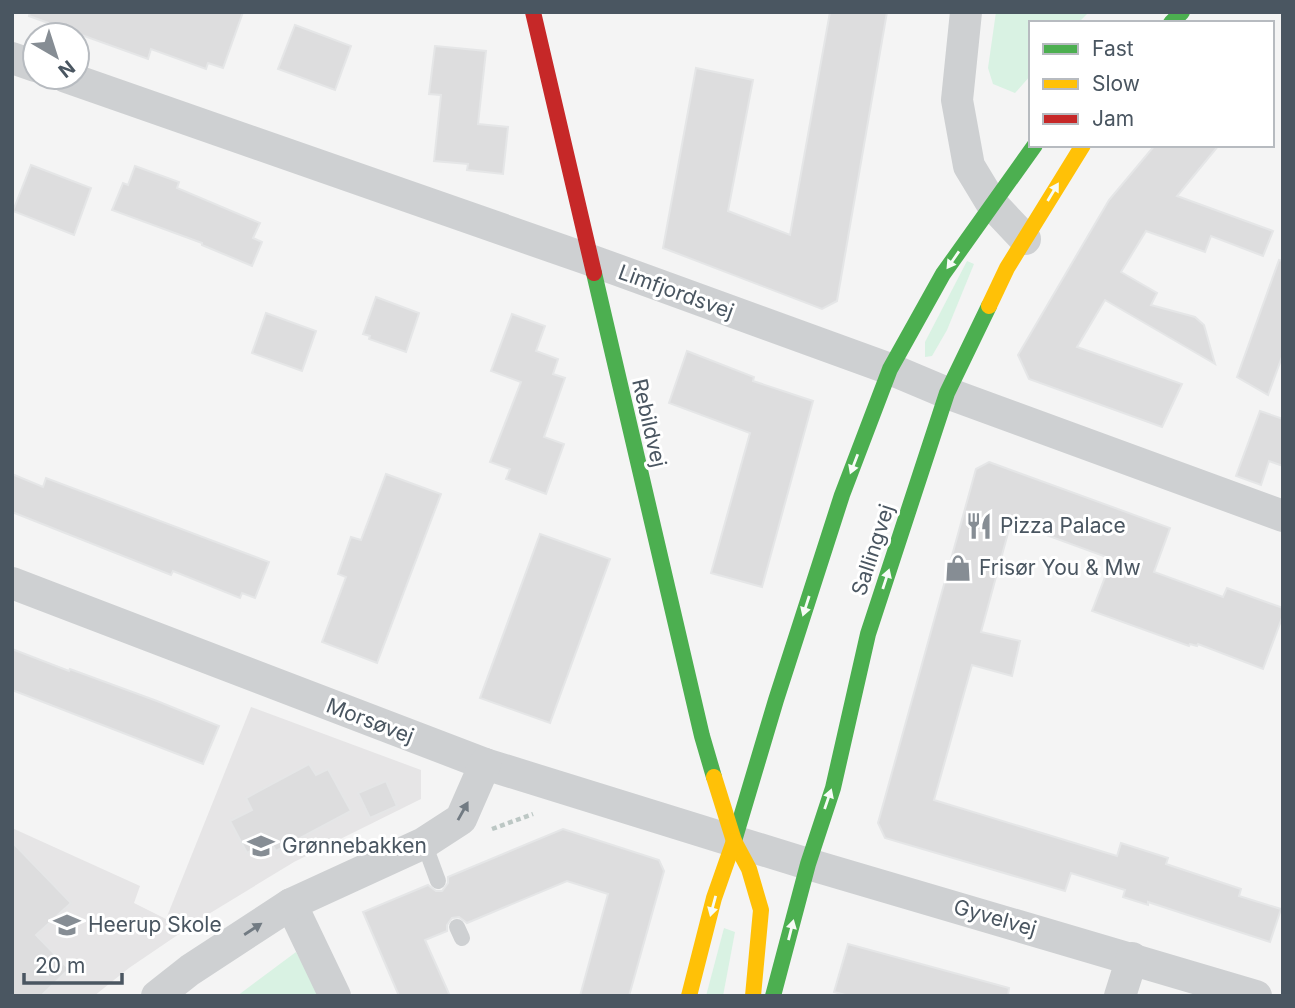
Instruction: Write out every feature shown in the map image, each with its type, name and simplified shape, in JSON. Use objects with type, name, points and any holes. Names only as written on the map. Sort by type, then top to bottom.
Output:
[{"type":"street","name":"Rebildvej","points":[[533,12],[693,700],[734,841]]},
{"type":"street","points":[[966,12],[957,100],[969,166],[992,204],[1025,239]]},
{"type":"street","name":"Limfjordsvej","points":[[91,86],[590,260],[1283,516]]},
{"type":"street","points":[[689,996],[715,898],[776,700],[842,495],[890,369],[943,274],[1034,147]]},
{"type":"street","name":"Sallingvej","points":[[773,996],[808,864],[833,788],[868,634],[947,393],[1007,268],[1082,147]]},
{"type":"street","name":"Morsøvej","points":[[12,583],[485,764],[734,841]]},
{"type":"street","points":[[157,996],[190,970],[291,904],[424,843],[461,819],[485,764]]},
{"type":"street","points":[[734,841],[749,869],[761,910],[753,996]]},
{"type":"street","name":"Gyvelvej","points":[[734,841],[1256,996]]},
{"type":"street","points":[[291,904],[335,996]]},
{"type":"street","points":[[1120,996],[1132,958]]},
{"type":"lane","points":[[424,843],[438,881]]},
{"type":"shaded area","name":"Grønnebakken","points":[[251,707],[421,770],[421,799],[294,862],[207,915],[129,968],[94,996],[12,996],[12,828],[140,886],[134,903],[166,919]]},
{"type":"green space","points":[[996,12],[1089,12],[1080,21],[1029,21],[1029,77],[1015,93],[993,84],[988,68]]},
{"type":"green space","points":[[967,261],[974,264],[947,330],[932,356],[925,357],[925,342]]},
{"type":"green space","points":[[724,928],[735,932],[723,996],[706,996]]},
{"type":"green space","points":[[296,952],[320,996],[237,996]]},
{"type":"building","points":[[30,12],[243,12],[223,68],[208,63],[206,69],[151,49],[148,59],[91,38],[91,21],[43,21],[29,16]]},
{"type":"building","points":[[830,12],[887,12],[837,301],[822,309],[663,248],[696,68],[753,80],[728,211],[790,235]]},
{"type":"building","points":[[295,25],[351,46],[335,90],[278,69]]},
{"type":"building","points":[[435,46],[486,51],[478,124],[508,127],[503,174],[467,170],[468,164],[434,161],[441,95],[429,94]]},
{"type":"building","points":[[1153,147],[1217,147],[1177,196],[1273,231],[1263,256],[1211,236],[1205,252],[1146,231],[1121,272],[1157,293],[1151,305],[1195,317],[1204,325],[1215,364],[1105,300],[1077,347],[1182,384],[1162,427],[1029,379],[1018,355],[1109,200]]},
{"type":"building","points":[[31,165],[91,188],[74,235],[13,211]]},
{"type":"building","points":[[135,166],[179,182],[177,188],[260,223],[253,238],[262,242],[252,266],[202,243],[112,210],[123,183],[128,185]]},
{"type":"building","points":[[1279,260],[1283,261],[1283,354],[1268,395],[1237,377]]},
{"type":"building","points":[[376,297],[419,313],[406,352],[369,339],[370,336],[363,334]]},
{"type":"building","points":[[266,313],[316,331],[302,371],[252,353]]},
{"type":"building","points":[[512,314],[545,326],[536,351],[558,359],[553,374],[565,378],[544,437],[564,444],[546,494],[506,479],[510,469],[490,462],[521,382],[491,371]]},
{"type":"building","points":[[687,351],[754,377],[753,381],[813,401],[762,587],[711,573],[750,433],[669,403]]},
{"type":"building","points":[[1260,411],[1283,419],[1283,466],[1269,461],[1261,485],[1236,476]]},
{"type":"building","points":[[989,462],[1170,528],[1154,572],[1223,597],[1227,588],[1283,608],[1283,615],[1263,669],[1198,644],[1189,646],[1092,611],[1112,559],[1011,522],[981,632],[1020,641],[1012,676],[972,665],[934,800],[1117,856],[1121,843],[1168,858],[1166,864],[1241,889],[1239,896],[1281,909],[1270,942],[1148,902],[1148,905],[1123,897],[1125,890],[1071,873],[1065,891],[885,838],[878,823],[976,469]]},
{"type":"building","points":[[12,474],[43,487],[46,478],[269,562],[255,598],[242,593],[240,598],[173,571],[171,575],[12,512]]},
{"type":"building","points":[[386,474],[441,494],[377,663],[322,642],[346,577],[338,574],[351,537],[361,540]]},
{"type":"building","points":[[540,534],[610,559],[550,723],[480,698]]},
{"type":"building","points":[[12,649],[219,726],[203,764],[12,690]]},
{"type":"building","points":[[309,764],[316,775],[328,769],[351,811],[276,851],[270,841],[247,853],[230,821],[252,810],[246,798]]},
{"type":"building","points":[[386,781],[397,806],[370,818],[358,793]]},
{"type":"building","points":[[563,829],[659,860],[664,871],[629,996],[580,996],[608,894],[567,881],[467,923],[459,917],[452,918],[447,925],[447,931],[425,940],[450,996],[399,996],[363,912],[428,885],[436,891],[442,891],[448,883],[448,877]]},
{"type":"building","points":[[12,842],[71,903],[36,935],[69,969],[41,996],[12,996]]},
{"type":"building","points":[[848,944],[1009,988],[1008,996],[849,996],[834,992]]},
{"type":"traffic: fast","points":[[1173,21],[1182,12]]},
{"type":"traffic: fast","points":[[734,841],[842,495],[890,369],[943,274],[1034,147]]},
{"type":"traffic: fast","points":[[594,273],[702,736],[714,777]]},
{"type":"traffic: fast","points":[[773,996],[808,864],[833,788],[868,634],[947,393],[989,306]]},
{"type":"traffic: slow","points":[[989,306],[1007,268],[1082,147]]},
{"type":"traffic: slow","points":[[714,777],[734,841],[749,869],[761,910],[753,996]]},
{"type":"traffic: slow","points":[[689,996],[714,898],[734,841]]},
{"type":"traffic: jam","points":[[533,12],[594,273]]},
{"type":"place","name":"Pizza Palace","points":[[979,526]]},
{"type":"place","name":"Frisør You & Mw","points":[[958,568]]},
{"type":"place","name":"Grønnebakken","points":[[261,846]]},
{"type":"place","name":"Heerup Skole","points":[[67,925]]}]
